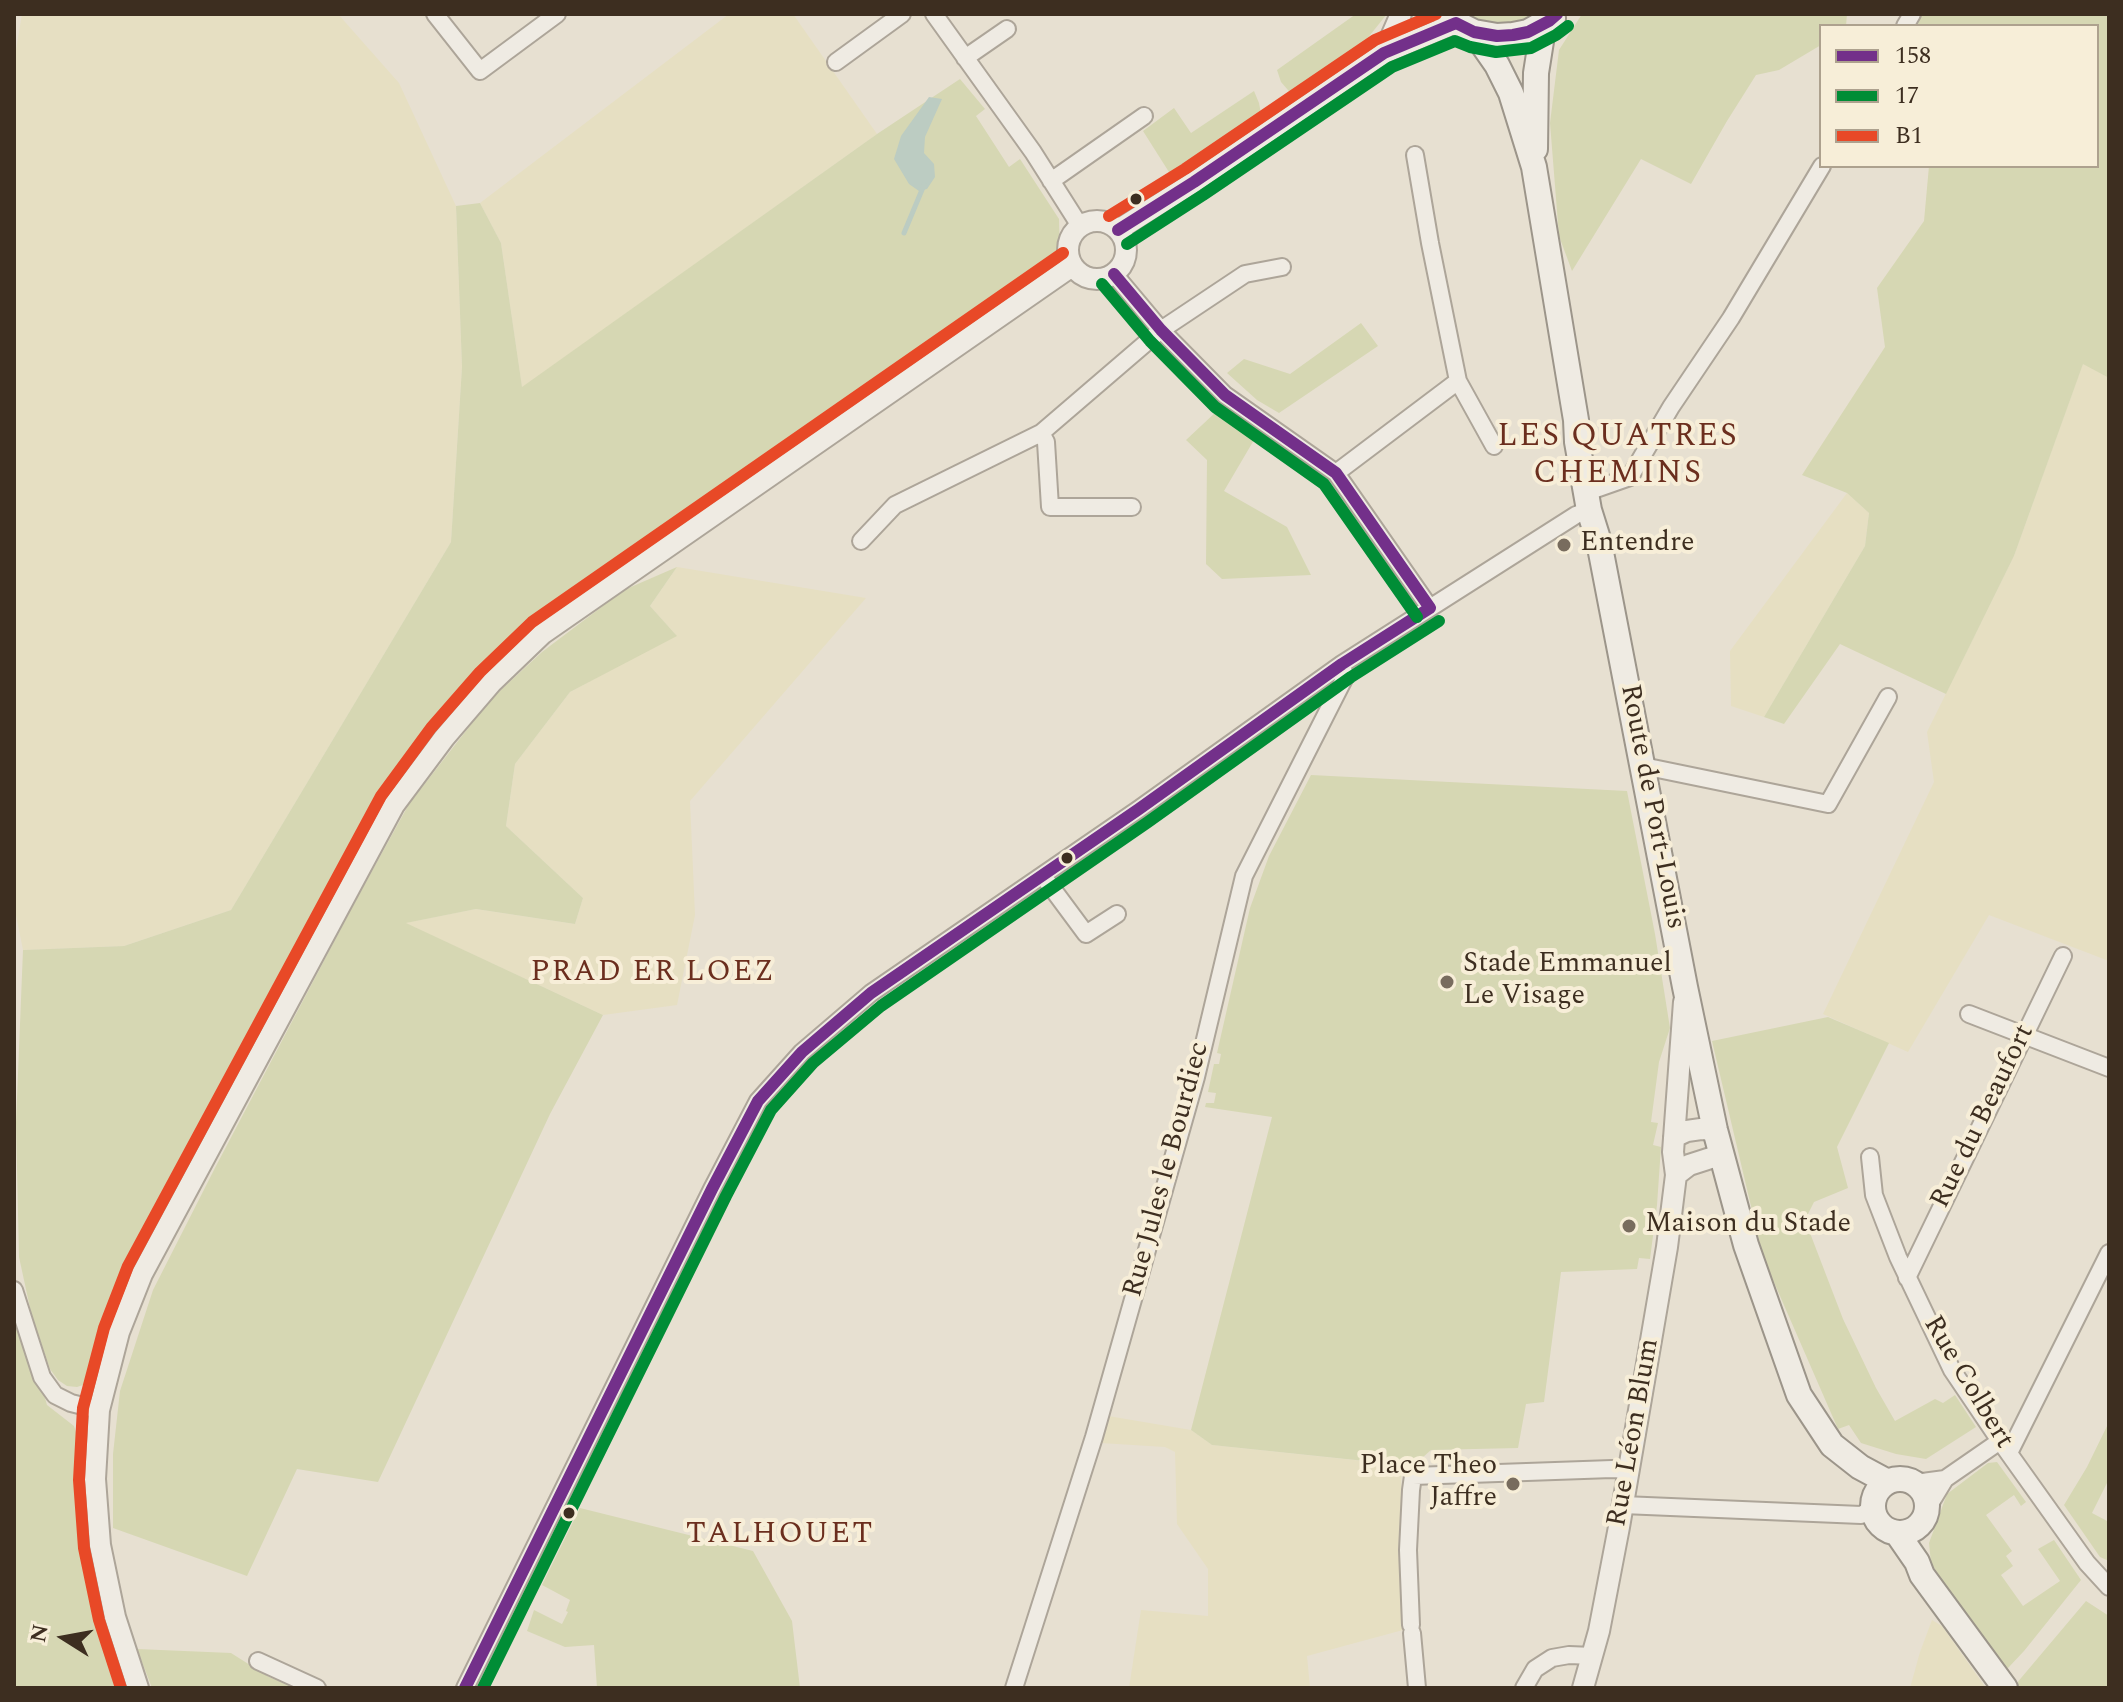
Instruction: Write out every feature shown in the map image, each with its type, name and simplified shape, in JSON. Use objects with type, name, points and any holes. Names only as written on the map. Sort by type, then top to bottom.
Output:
[{"type":"main road","points":[[1458,23],[1497,36],[1513,35],[1528,32],[1553,17]]},
{"type":"main road","name":"Route de Port-Louis","points":[[1534,167],[1536,73],[1542,35],[1553,17]]},
{"type":"main road","name":"Route de Port-Louis","points":[[1458,23],[1497,65],[1511,93],[1534,167],[1576,420],[1577,442],[1720,1155],[1746,1245],[1799,1395],[1832,1445],[1860,1467],[1877,1497]]},
{"type":"main road","points":[[1914,1523],[1886,1529],[1878,1521],[1877,1497],[1905,1479],[1925,1491],[1914,1523],[1917,1562],[1922,1575],[2005,1688]]},
{"type":"street","points":[[435,14],[480,71],[557,14]]},
{"type":"street","points":[[836,62],[902,14]]},
{"type":"street","points":[[934,14],[1033,152],[1080,226]]},
{"type":"street","points":[[1384,53],[1401,14]]},
{"type":"street","points":[[1118,230],[1384,53],[1458,23]]},
{"type":"street","points":[[965,58],[1007,29]]},
{"type":"street","points":[[1051,181],[1144,116]]},
{"type":"street","points":[[1415,155],[1458,381],[1494,446]]},
{"type":"street","points":[[465,1688],[758,1101],[802,1052],[871,993],[1043,876],[1342,664],[1576,515],[1591,500],[1630,477],[1821,168]]},
{"type":"street","points":[[1104,221],[1118,230],[1124,238],[1126,253],[1121,268],[1105,279],[1086,278],[1078,273],[1072,266],[1067,247],[1069,239],[1080,226],[1104,221]]},
{"type":"street","points":[[138,1688],[115,1617],[100,1545],[95,1479],[99,1410],[119,1332],[142,1274],[394,805],[444,738],[492,682],[542,634],[1072,266]]},
{"type":"street","points":[[861,541],[895,505],[1041,433],[1161,330],[1245,274],[1282,267]]},
{"type":"street","points":[[1114,274],[1161,330],[1225,395],[1336,473],[1430,608]]},
{"type":"street","points":[[1336,473],[1458,381]]},
{"type":"street","points":[[1041,433],[1046,442],[1050,507],[1132,507]]},
{"type":"street","name":"Rue Jules le Bourdiec","points":[[1014,1688],[1123,1335],[1196,1077],[1244,876],[1345,677],[1342,664]]},
{"type":"street","points":[[1643,766],[1828,804],[1888,697]]},
{"type":"street","points":[[1043,876],[1086,934],[1117,914]]},
{"type":"street","name":"Rue du Beaufort","points":[[1907,1278],[2063,956]]},
{"type":"street","name":"Rue Léon Blum","points":[[1583,1688],[1599,1631],[1623,1505],[1667,1247],[1676,1175],[1673,1152],[1685,987]]},
{"type":"street","points":[[1969,1014],[2109,1068]]},
{"type":"street","points":[[1674,1137],[1687,1131],[1715,1130]]},
{"type":"street","points":[[1676,1175],[1689,1165],[1720,1155]]},
{"type":"street","name":"Rue Colbert","points":[[1870,1157],[1874,1195],[1907,1278],[1952,1370],[2087,1563],[2109,1587]]},
{"type":"street","points":[[1915,1483],[1945,1479],[2004,1447],[2109,1253]]},
{"type":"street","points":[[14,1290],[42,1377],[55,1395],[71,1403],[99,1410]]},
{"type":"street","points":[[1417,1688],[1408,1550],[1413,1476],[1629,1470]]},
{"type":"street","points":[[1914,1523],[1945,1479]]},
{"type":"street","points":[[1623,1505],[1861,1515],[1877,1497]]},
{"type":"street","points":[[1524,1688],[1535,1669],[1552,1658],[1593,1656]]},
{"type":"street","points":[[258,1661],[317,1688]]},
{"type":"shaded area","points":[[22,14],[338,14],[399,83],[456,206],[462,367],[451,542],[231,910],[124,946],[23,950],[14,905],[14,62]]},
{"type":"shaded area","points":[[729,14],[793,14],[877,134],[522,388],[501,243],[480,203]]},
{"type":"shaded area","points":[[929,97],[942,99],[925,137],[924,153],[934,164],[935,177],[927,189],[919,191],[909,184],[894,159],[901,136]]},
{"type":"shaded area","points":[[2083,363],[2109,378],[2109,961],[1989,915],[1908,1052],[1823,1014],[1934,782],[1927,732],[2014,556]]},
{"type":"shaded area","points":[[1847,493],[1869,513],[1865,546],[1764,717],[1731,706],[1730,651]]},
{"type":"shaded area","points":[[677,567],[866,598],[690,801],[695,915],[677,1005],[603,1015],[405,923],[476,909],[575,924],[583,898],[506,826],[515,764],[570,692],[676,635],[650,606]]},
{"type":"shaded area","points":[[1108,1416],[1191,1430],[1212,1445],[1401,1465],[1403,1630],[1307,1656],[1310,1688],[1129,1688],[1141,1610],[1208,1616],[1208,1569],[1177,1524],[1175,1452],[1165,1447],[1101,1443]]},
{"type":"shaded area","points":[[1932,1620],[1942,1626],[1986,1688],[1910,1688]]},
{"type":"green space","points":[[1356,14],[1387,14],[1358,50],[1294,97],[1281,82],[1277,70]]},
{"type":"green space","points":[[1463,14],[1537,14],[1508,25],[1489,24]]},
{"type":"green space","points":[[1582,14],[1847,14],[1846,24],[1819,24],[1819,46],[1779,70],[1756,75],[1691,184],[1641,159],[1572,271],[1559,236],[1550,123],[1559,50]]},
{"type":"green space","points":[[1914,14],[2109,14],[2109,378],[2083,364],[2014,556],[1946,694],[1840,644],[1784,724],[1764,717],[1865,546],[1869,513],[1847,493],[1802,475],[1885,347],[1877,288],[1924,221],[1929,168],[2099,168],[2099,24],[1910,24]]},
{"type":"green space","points":[[960,79],[985,109],[976,116],[1009,167],[1020,159],[1059,219],[1060,261],[528,635],[479,681],[434,732],[385,796],[113,1313],[97,1373],[86,1384],[77,1387],[67,1386],[58,1380],[50,1369],[32,1317],[19,1257],[16,1123],[23,950],[124,946],[231,910],[451,542],[462,367],[456,206],[480,203],[501,243],[522,387],[877,134]]},
{"type":"green space","points":[[1254,91],[1262,119],[1174,180],[1143,131],[1174,108],[1191,133]]},
{"type":"green space","points":[[1361,323],[1378,346],[1279,413],[1257,400],[1227,373],[1244,359],[1290,374]]},
{"type":"green space","points":[[1218,410],[1254,440],[1224,491],[1287,527],[1311,575],[1222,579],[1206,564],[1207,460],[1186,440]]},
{"type":"green space","points":[[677,567],[650,606],[677,636],[570,692],[515,764],[506,826],[583,898],[575,924],[476,909],[406,923],[603,1015],[550,1114],[378,1482],[297,1469],[247,1576],[113,1528],[113,1454],[120,1391],[153,1290],[409,804],[490,700],[542,652],[624,590]]},
{"type":"green space","points":[[1311,775],[1627,791],[1670,1028],[1659,1062],[1651,1122],[1658,1123],[1653,1145],[1661,1147],[1650,1259],[1639,1258],[1637,1269],[1561,1272],[1544,1402],[1526,1404],[1518,1448],[1431,1450],[1413,1466],[1212,1445],[1191,1430],[1272,1117],[1205,1107],[1206,1103],[1214,1103],[1216,1093],[1208,1092],[1214,1064],[1219,1064],[1221,1054],[1217,1053],[1250,908],[1269,856]]},
{"type":"green space","points":[[1828,1017],[1889,1043],[1837,1147],[1848,1188],[1814,1202],[1805,1220],[1843,1319],[1895,1421],[1935,1399],[1943,1403],[1955,1395],[1976,1427],[1926,1459],[1861,1443],[1849,1425],[1838,1429],[1763,1257],[1712,1041]]},
{"type":"green space","points":[[14,1293],[47,1405],[74,1426],[86,1462],[86,1542],[113,1649],[127,1688],[14,1688]]},
{"type":"green space","points":[[2109,1422],[2109,1479],[2092,1513],[2109,1522],[2109,1561],[2100,1557],[2064,1505]]},
{"type":"green space","points":[[1997,1462],[2026,1502],[2021,1506],[2014,1495],[1986,1515],[2012,1551],[2006,1556],[2013,1566],[2001,1575],[2023,1606],[2060,1581],[2038,1549],[2054,1540],[2081,1580],[2008,1668],[1999,1668],[1931,1563],[1929,1543],[1947,1494],[1988,1463]]},
{"type":"green space","points":[[580,1508],[753,1551],[792,1621],[800,1688],[597,1688],[594,1645],[565,1647],[527,1631],[534,1610],[562,1624],[568,1612],[570,1600],[542,1585]]},
{"type":"green space","points":[[2086,1601],[2109,1616],[2109,1688],[2019,1688],[2016,1684]]},
{"type":"green space","points":[[137,1649],[231,1653],[269,1677],[295,1688],[152,1688]]},
{"type":"waterway","points":[[904,233],[924,185]]},
{"type":"transit line","name":"B1","points":[[1109,216],[1185,169],[1375,40],[1436,14]]},
{"type":"transit line","name":"158","points":[[1118,230],[1384,53],[1456,23],[1474,32],[1513,35],[1528,32],[1557,14]]},
{"type":"transit line","name":"17","points":[[1127,244],[1392,67],[1455,41],[1496,52],[1531,48],[1568,26]]},
{"type":"transit line","name":"B1","points":[[121,1688],[99,1620],[84,1548],[79,1480],[83,1408],[104,1328],[128,1266],[381,796],[431,728],[480,672],[532,622],[1063,253]]},
{"type":"transit line","name":"158","points":[[1114,274],[1161,330],[1225,395],[1336,473],[1430,608]]},
{"type":"transit line","name":"17","points":[[1102,284],[1150,341],[1215,407],[1324,484],[1417,617]]},
{"type":"transit line","name":"158","points":[[465,1688],[758,1101],[802,1052],[871,993],[1139,809],[1342,664],[1430,608]]},
{"type":"transit line","name":"17","points":[[483,1688],[771,1110],[813,1063],[881,1006],[1351,677],[1439,621]]},
{"type":"place","name":"Entendre","points":[[1564,545]]},
{"type":"place","name":"Stade Emmanuel Le Visage","points":[[1447,982]]},
{"type":"place","name":"Maison du Stade","points":[[1629,1226]]},
{"type":"place","name":"Place Theo Jaffre","points":[[1513,1484]]},
{"type":"district","name":"LES QUATRES CHEMINS","points":[[1618,458]]},
{"type":"district","name":"PRAD ER LOEZ","points":[[653,974]]},
{"type":"district","name":"TALHOUET","points":[[780,1536]]}]
